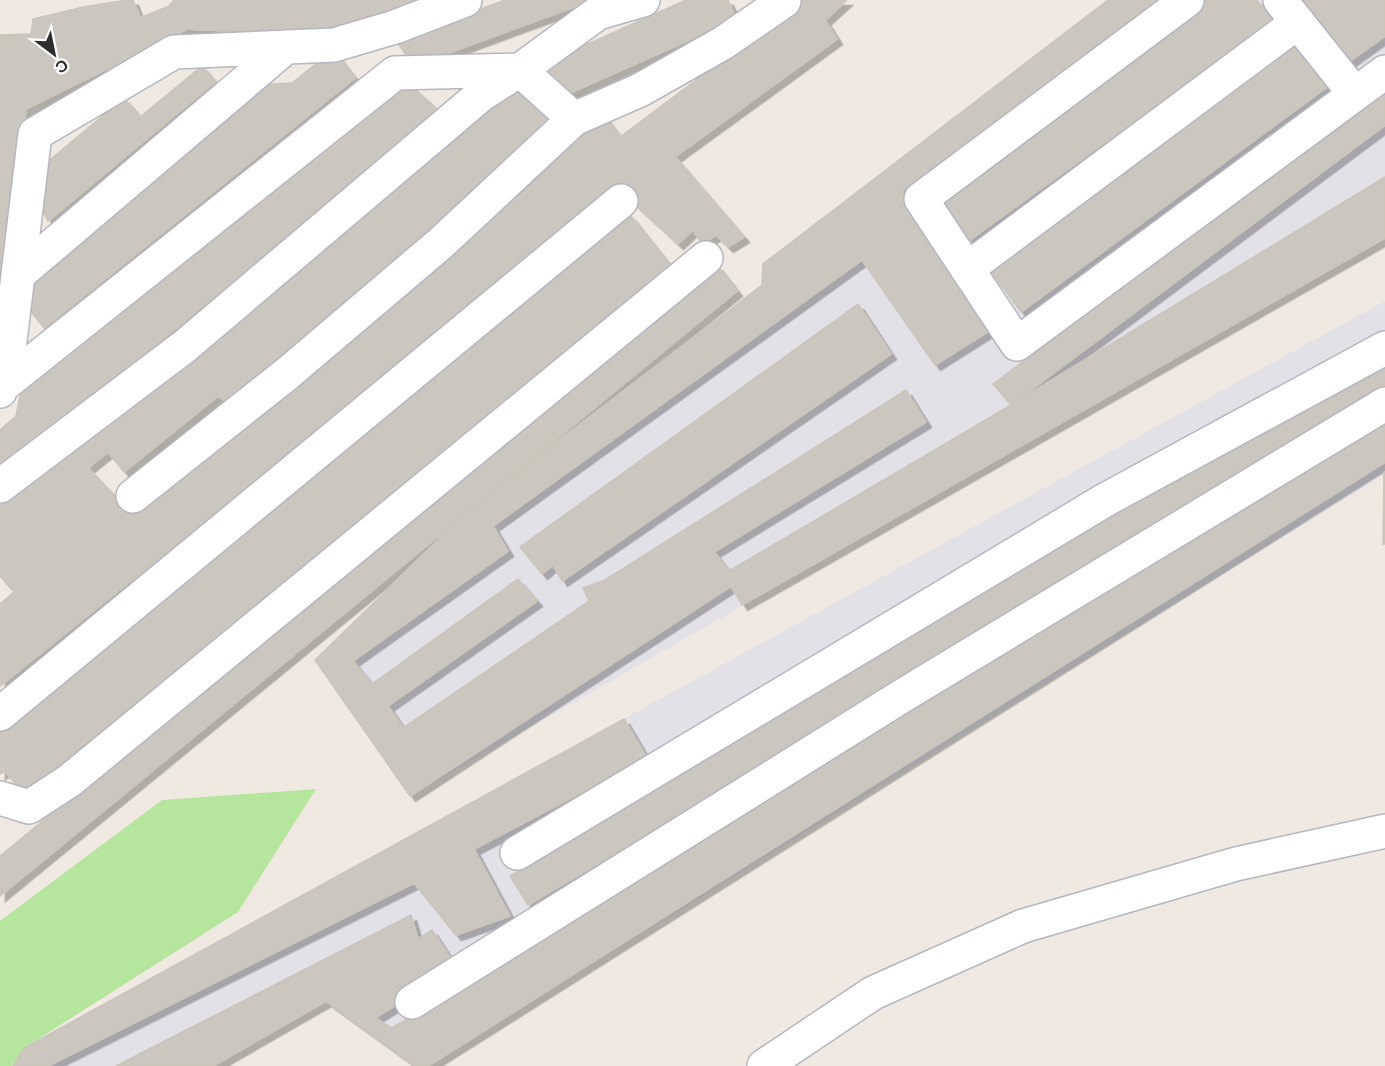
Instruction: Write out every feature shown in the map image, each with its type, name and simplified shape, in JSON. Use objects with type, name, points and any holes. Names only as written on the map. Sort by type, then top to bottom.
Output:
[{"type":"lane","points":[[1,388],[8,366],[35,134],[174,52],[334,45],[394,27],[465,0]]},
{"type":"lane","points":[[0,486],[185,346],[482,94],[520,70],[598,13],[643,0]]},
{"type":"lane","points":[[1188,0],[921,199],[1017,344],[1385,72]]},
{"type":"lane","points":[[133,496],[288,373],[441,243],[574,119],[640,90],[723,43],[754,10],[784,1]]},
{"type":"lane","points":[[967,268],[1289,11],[1355,94]]},
{"type":"lane","points":[[368,35],[395,72]]},
{"type":"lane","points":[[19,274],[286,47]]},
{"type":"lane","points":[[1,388],[395,72],[520,70],[574,119]]},
{"type":"lane","points":[[0,714],[621,201]]},
{"type":"lane","points":[[0,798],[29,807],[69,781],[706,258]]},
{"type":"lane","points":[[517,853],[1105,500],[1385,348]]},
{"type":"lane","points":[[412,1002],[902,696],[1385,404]]},
{"type":"lane","points":[[764,1066],[873,993],[1023,926],[1236,864],[1385,831]]},
{"type":"shaded area","points":[[1108,0],[1385,0],[1385,238],[410,796],[315,660],[762,286],[763,264]]},
{"type":"shaded area","points":[[1385,301],[1385,474],[428,1066],[416,1066],[325,1001],[213,1066],[13,1066],[24,1048]]},
{"type":"green space","points":[[316,789],[238,912],[24,1048],[12,1066],[0,1066],[0,921],[162,800]]},
{"type":"building","points":[[133,0],[140,18],[169,6],[174,0],[427,0],[331,35],[187,29],[26,109],[0,310],[0,35],[31,34],[33,19],[83,7]]},
{"type":"building","points":[[505,0],[593,0],[413,66],[396,40]]},
{"type":"building","points":[[686,0],[728,0],[736,19],[561,97],[545,63]]},
{"type":"building","points":[[803,0],[847,0],[825,20],[837,39],[675,157],[744,237],[728,247],[716,235],[702,244],[693,230],[678,244],[618,189],[0,686],[0,604],[14,592],[0,576],[0,493],[515,85],[558,125],[229,403],[218,396],[124,472],[108,452],[88,468],[131,513],[605,117],[620,137]]},
{"type":"building","points":[[1108,0],[1160,0],[902,191],[992,329],[935,365],[862,260],[493,526],[508,551],[353,661],[372,684],[518,579],[537,601],[388,706],[403,728],[589,601],[583,588],[605,580],[906,390],[926,422],[714,552],[729,571],[1011,405],[1385,177],[1385,238],[742,605],[731,586],[410,796],[315,660],[471,508],[762,285],[763,264]]},
{"type":"building","points":[[1204,0],[1257,0],[1272,21],[970,240],[937,199]]},
{"type":"building","points":[[1296,0],[1385,0],[1385,36],[1346,64]]},
{"type":"building","points":[[1291,42],[1327,87],[1021,312],[990,270]]},
{"type":"building","points":[[333,50],[355,78],[44,328],[29,309],[26,279],[257,85],[292,83]]},
{"type":"building","points":[[202,66],[215,82],[48,221],[35,196],[39,169],[124,98],[140,117]]},
{"type":"building","points":[[396,84],[411,86],[444,115],[0,468],[0,430],[16,416],[23,381]]},
{"type":"building","points":[[1385,92],[1385,125],[1011,405],[993,384]]},
{"type":"building","points":[[630,215],[672,268],[23,794],[5,771],[0,774],[0,727]]},
{"type":"building","points":[[717,265],[737,291],[0,896],[0,856]]},
{"type":"building","points":[[858,304],[891,354],[562,581],[553,565],[542,574],[520,547]]},
{"type":"building","points":[[1385,363],[1385,398],[528,905],[510,876],[1032,558]]},
{"type":"building","points":[[1385,417],[1385,462],[428,1066],[416,1066],[326,1001],[213,1066],[116,1066],[411,915],[418,939],[432,930],[449,956],[460,965],[375,1018],[392,1028]]},
{"type":"building","points":[[1384,472],[1385,544],[1383,544]]},
{"type":"building","points":[[624,719],[647,758],[474,849],[510,916],[456,935],[414,883],[48,1066],[13,1066],[24,1048]]}]
